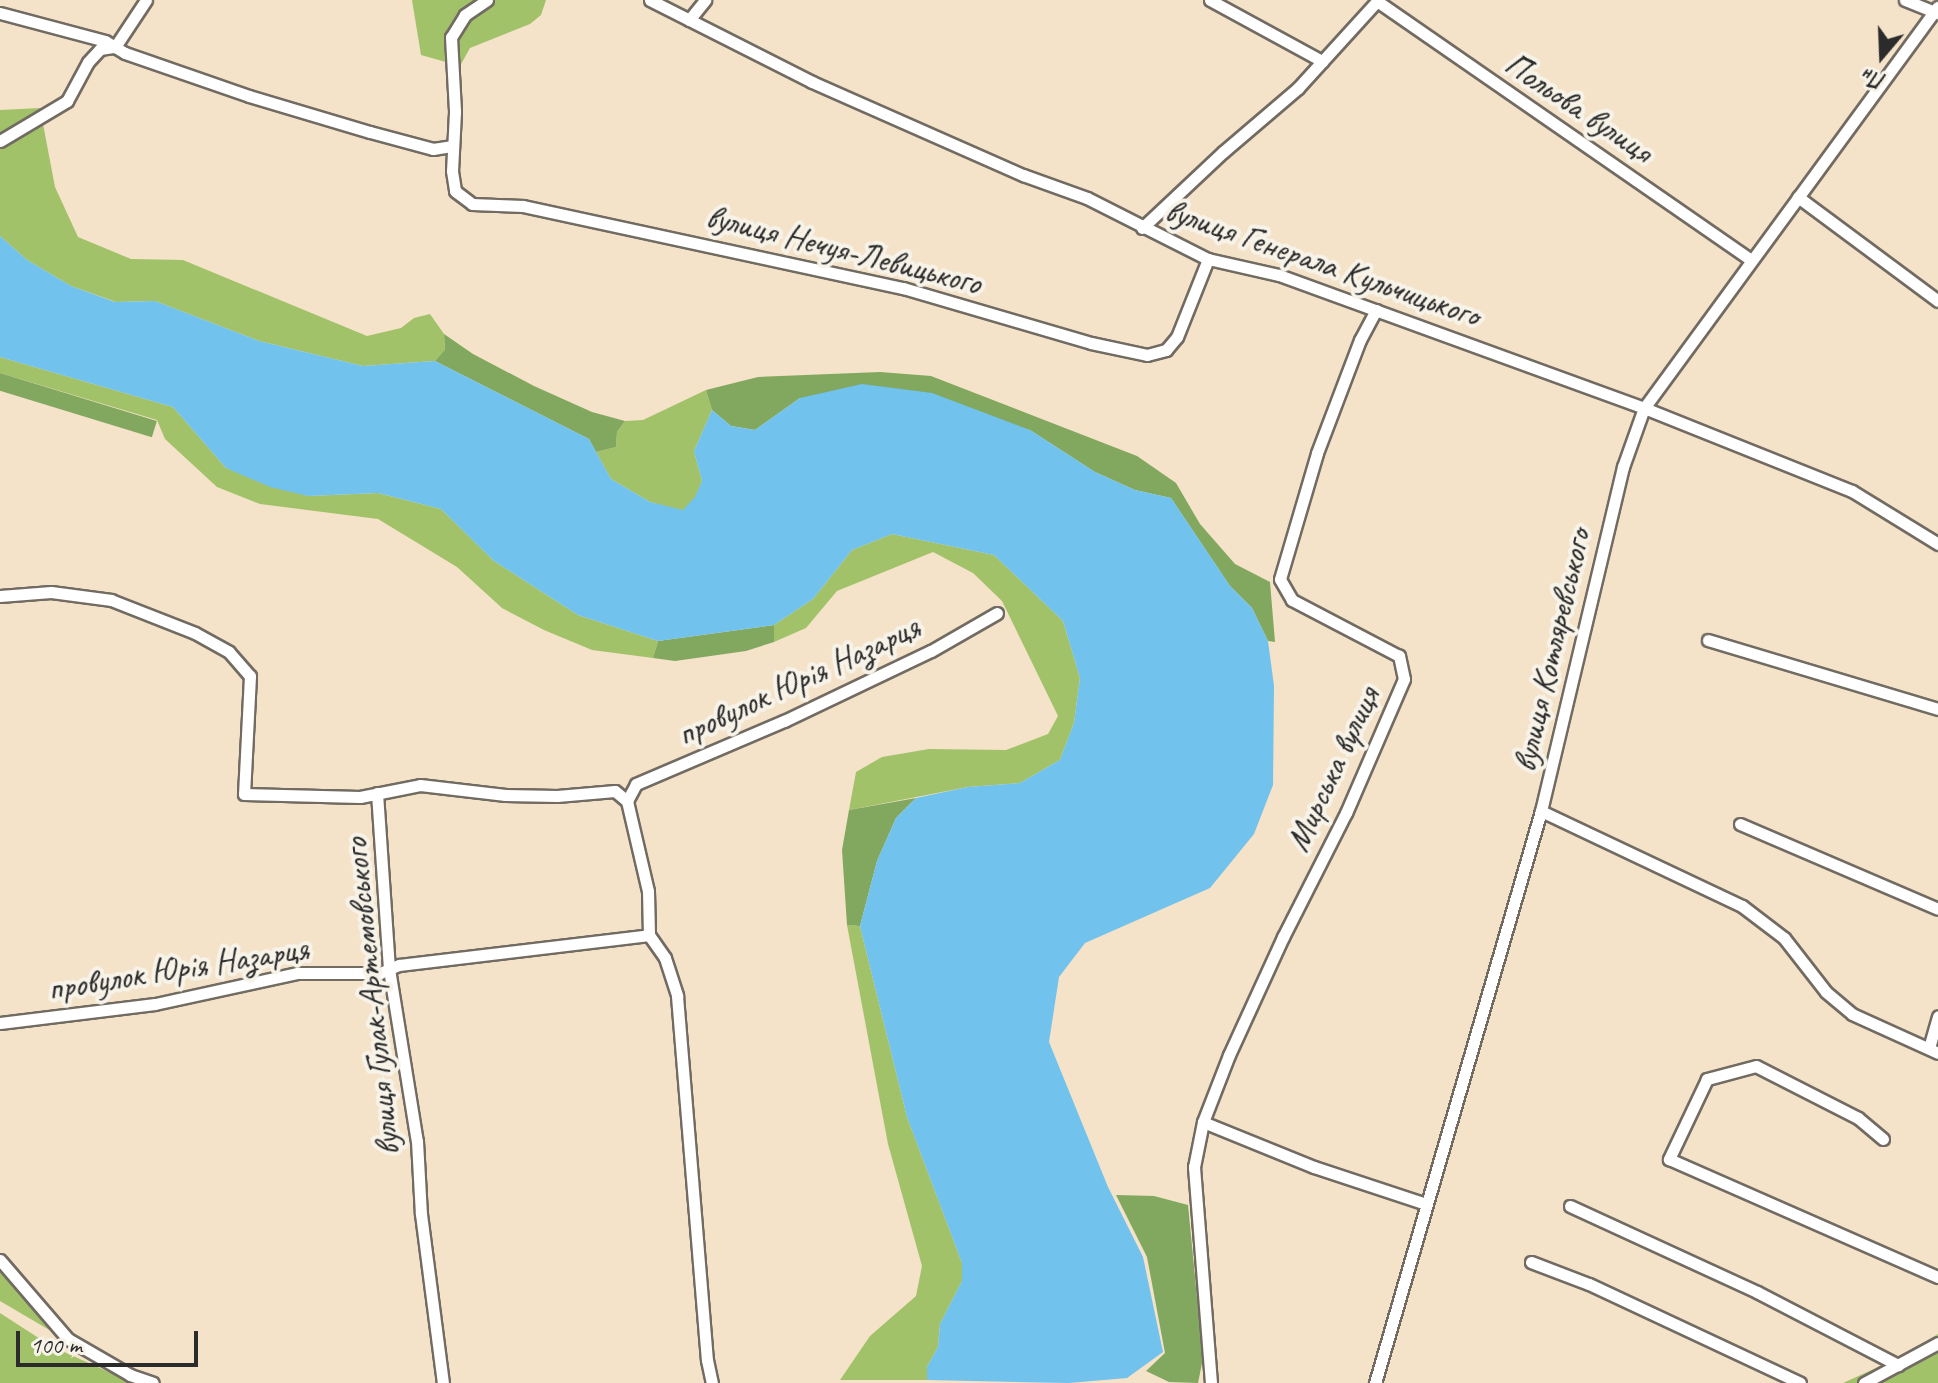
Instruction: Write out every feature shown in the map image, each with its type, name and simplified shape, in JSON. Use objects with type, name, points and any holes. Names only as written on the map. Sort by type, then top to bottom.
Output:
[{"type":"street","points":[[0,141],[67,101],[88,62],[100,49],[115,47],[146,0]]},
{"type":"street","name":"вулиця Нечуя-Левицького","points":[[487,0],[465,15],[451,37],[455,191],[472,204],[523,206],[858,278],[1091,343],[1147,355],[1166,350],[1177,337],[1208,259]]},
{"type":"street","name":"вулиця Генерала Кульчицького","points":[[650,0],[812,82],[1023,175],[1087,198],[1208,259],[1279,275],[1644,408],[1852,491],[1938,544]]},
{"type":"street","points":[[689,20],[705,0]]},
{"type":"street","points":[[1210,0],[1322,61]]},
{"type":"street","points":[[1142,228],[1223,152],[1298,88],[1378,0]]},
{"type":"street","name":"Польова вулиця","points":[[1378,0],[1750,259]]},
{"type":"street","points":[[1905,0],[1937,10]]},
{"type":"street","name":"вулиця Котляревського","points":[[1375,1383],[1541,811],[1623,467],[1644,408],[1750,259],[1937,10]]},
{"type":"street","points":[[0,13],[105,41],[249,96],[433,149],[453,146]]},
{"type":"street","points":[[1798,197],[1938,301]]},
{"type":"street","name":"Мирська вулиця","points":[[1211,1383],[1194,1167],[1203,1122],[1229,1055],[1283,937],[1346,813],[1404,679],[1399,656],[1292,600],[1280,579],[1317,453],[1360,340],[1376,310]]},
{"type":"street","name":"вулиця Гулак-Артемовського","points":[[0,596],[51,592],[111,600],[195,633],[229,652],[250,676],[244,794],[360,797],[377,793],[389,969],[417,1141],[421,1214],[443,1383]]},
{"type":"street","name":"провулок Юрія Назарця","points":[[627,801],[636,784],[784,721],[931,651],[997,613]]},
{"type":"street","points":[[1708,640],[1938,709]]},
{"type":"street","points":[[377,793],[420,785],[505,795],[557,796],[615,791],[627,801],[648,891],[649,935],[665,958],[677,996],[707,1360],[712,1383]]},
{"type":"street","points":[[1541,811],[1742,906],[1784,938],[1826,992],[1852,1014],[1934,1050],[1938,1016]]},
{"type":"street","points":[[1740,824],[1938,909]]},
{"type":"street","name":"провулок Юрія Назарця","points":[[0,1023],[155,1004],[297,973],[380,973],[399,965],[649,935]]},
{"type":"street","points":[[1883,1139],[1858,1118],[1756,1066],[1707,1079],[1669,1159],[1938,1277]]},
{"type":"street","points":[[1203,1122],[1314,1167],[1426,1204]]},
{"type":"street","points":[[1570,1206],[1757,1292],[1898,1365]]},
{"type":"street","points":[[0,1260],[68,1339],[130,1375],[153,1383]]},
{"type":"street","points":[[1531,1262],[1602,1290],[1800,1383]]},
{"type":"street","points":[[1864,1383],[1938,1343]]},
{"type":"green space","points":[[412,0],[546,0],[541,15],[530,24],[470,48],[460,66],[421,55]]},
{"type":"green space","points":[[40,108],[55,187],[78,237],[131,259],[183,260],[367,336],[401,328],[414,318],[430,314],[444,334],[445,351],[435,361],[363,366],[259,341],[155,301],[116,302],[71,286],[27,260],[0,236],[0,110]]},
{"type":"green space","points":[[444,334],[473,354],[534,386],[592,412],[625,421],[617,432],[616,447],[596,452],[589,439],[435,361],[445,350]]},
{"type":"green space","points":[[0,357],[173,407],[226,468],[308,496],[378,493],[441,509],[494,561],[578,615],[658,641],[653,658],[592,650],[544,630],[502,608],[457,567],[378,519],[260,504],[217,487],[165,439],[157,420],[0,373]]},
{"type":"green space","points":[[880,372],[931,376],[1137,456],[1176,483],[1200,524],[1235,564],[1270,582],[1275,642],[1268,641],[1252,608],[1230,586],[1171,498],[1135,490],[1095,472],[1030,430],[800,398],[755,430],[731,426],[712,410],[706,390],[758,377]]},
{"type":"green space","points":[[0,373],[157,421],[152,437],[0,391]]},
{"type":"green space","points":[[706,390],[712,410],[694,451],[702,481],[696,497],[683,511],[650,502],[611,479],[596,452],[616,447],[617,432],[625,421],[643,420]]},
{"type":"green space","points":[[892,534],[994,555],[1063,621],[1080,678],[1074,723],[1060,760],[1020,783],[968,787],[849,810],[856,772],[882,757],[929,749],[1006,750],[1048,734],[1058,716],[1002,601],[973,573],[933,552],[837,591],[806,628],[774,642],[774,625],[813,599],[852,550]]},
{"type":"green space","points":[[774,625],[774,642],[746,651],[675,661],[653,658],[658,641]]},
{"type":"green space","points":[[916,798],[896,818],[877,861],[860,926],[847,925],[842,850],[849,810]]},
{"type":"green space","points":[[847,925],[860,926],[907,1117],[962,1263],[962,1281],[940,1324],[938,1347],[927,1367],[927,1380],[840,1380],[870,1336],[916,1296],[922,1266],[888,1144]]},
{"type":"green space","points":[[1116,1195],[1154,1196],[1188,1205],[1203,1358],[1198,1383],[1169,1382],[1146,1371],[1165,1353],[1147,1257]]},
{"type":"green space","points":[[0,1266],[63,1338],[0,1301]]},
{"type":"green space","points":[[0,1313],[51,1346],[133,1383],[0,1383]]},
{"type":"green space","points":[[1938,1334],[1938,1383],[1843,1383],[1898,1358]]},
{"type":"water","points":[[0,236],[27,260],[71,286],[115,302],[155,301],[259,341],[363,366],[435,361],[589,439],[611,479],[650,502],[683,510],[695,497],[702,481],[694,451],[712,410],[731,426],[755,430],[800,398],[862,384],[932,393],[1030,430],[1095,472],[1135,490],[1171,498],[1230,586],[1252,608],[1268,641],[1274,686],[1273,785],[1254,834],[1210,888],[1085,943],[1059,977],[1049,1042],[1108,1187],[1143,1257],[1163,1352],[1127,1378],[1069,1383],[927,1380],[927,1367],[938,1347],[940,1324],[962,1281],[962,1263],[907,1117],[860,926],[877,861],[896,818],[916,798],[968,787],[1020,783],[1060,760],[1074,723],[1080,678],[1063,621],[994,555],[892,534],[852,550],[813,599],[774,625],[658,641],[578,615],[494,561],[441,509],[378,493],[308,496],[270,487],[226,468],[173,407],[0,357]]}]
